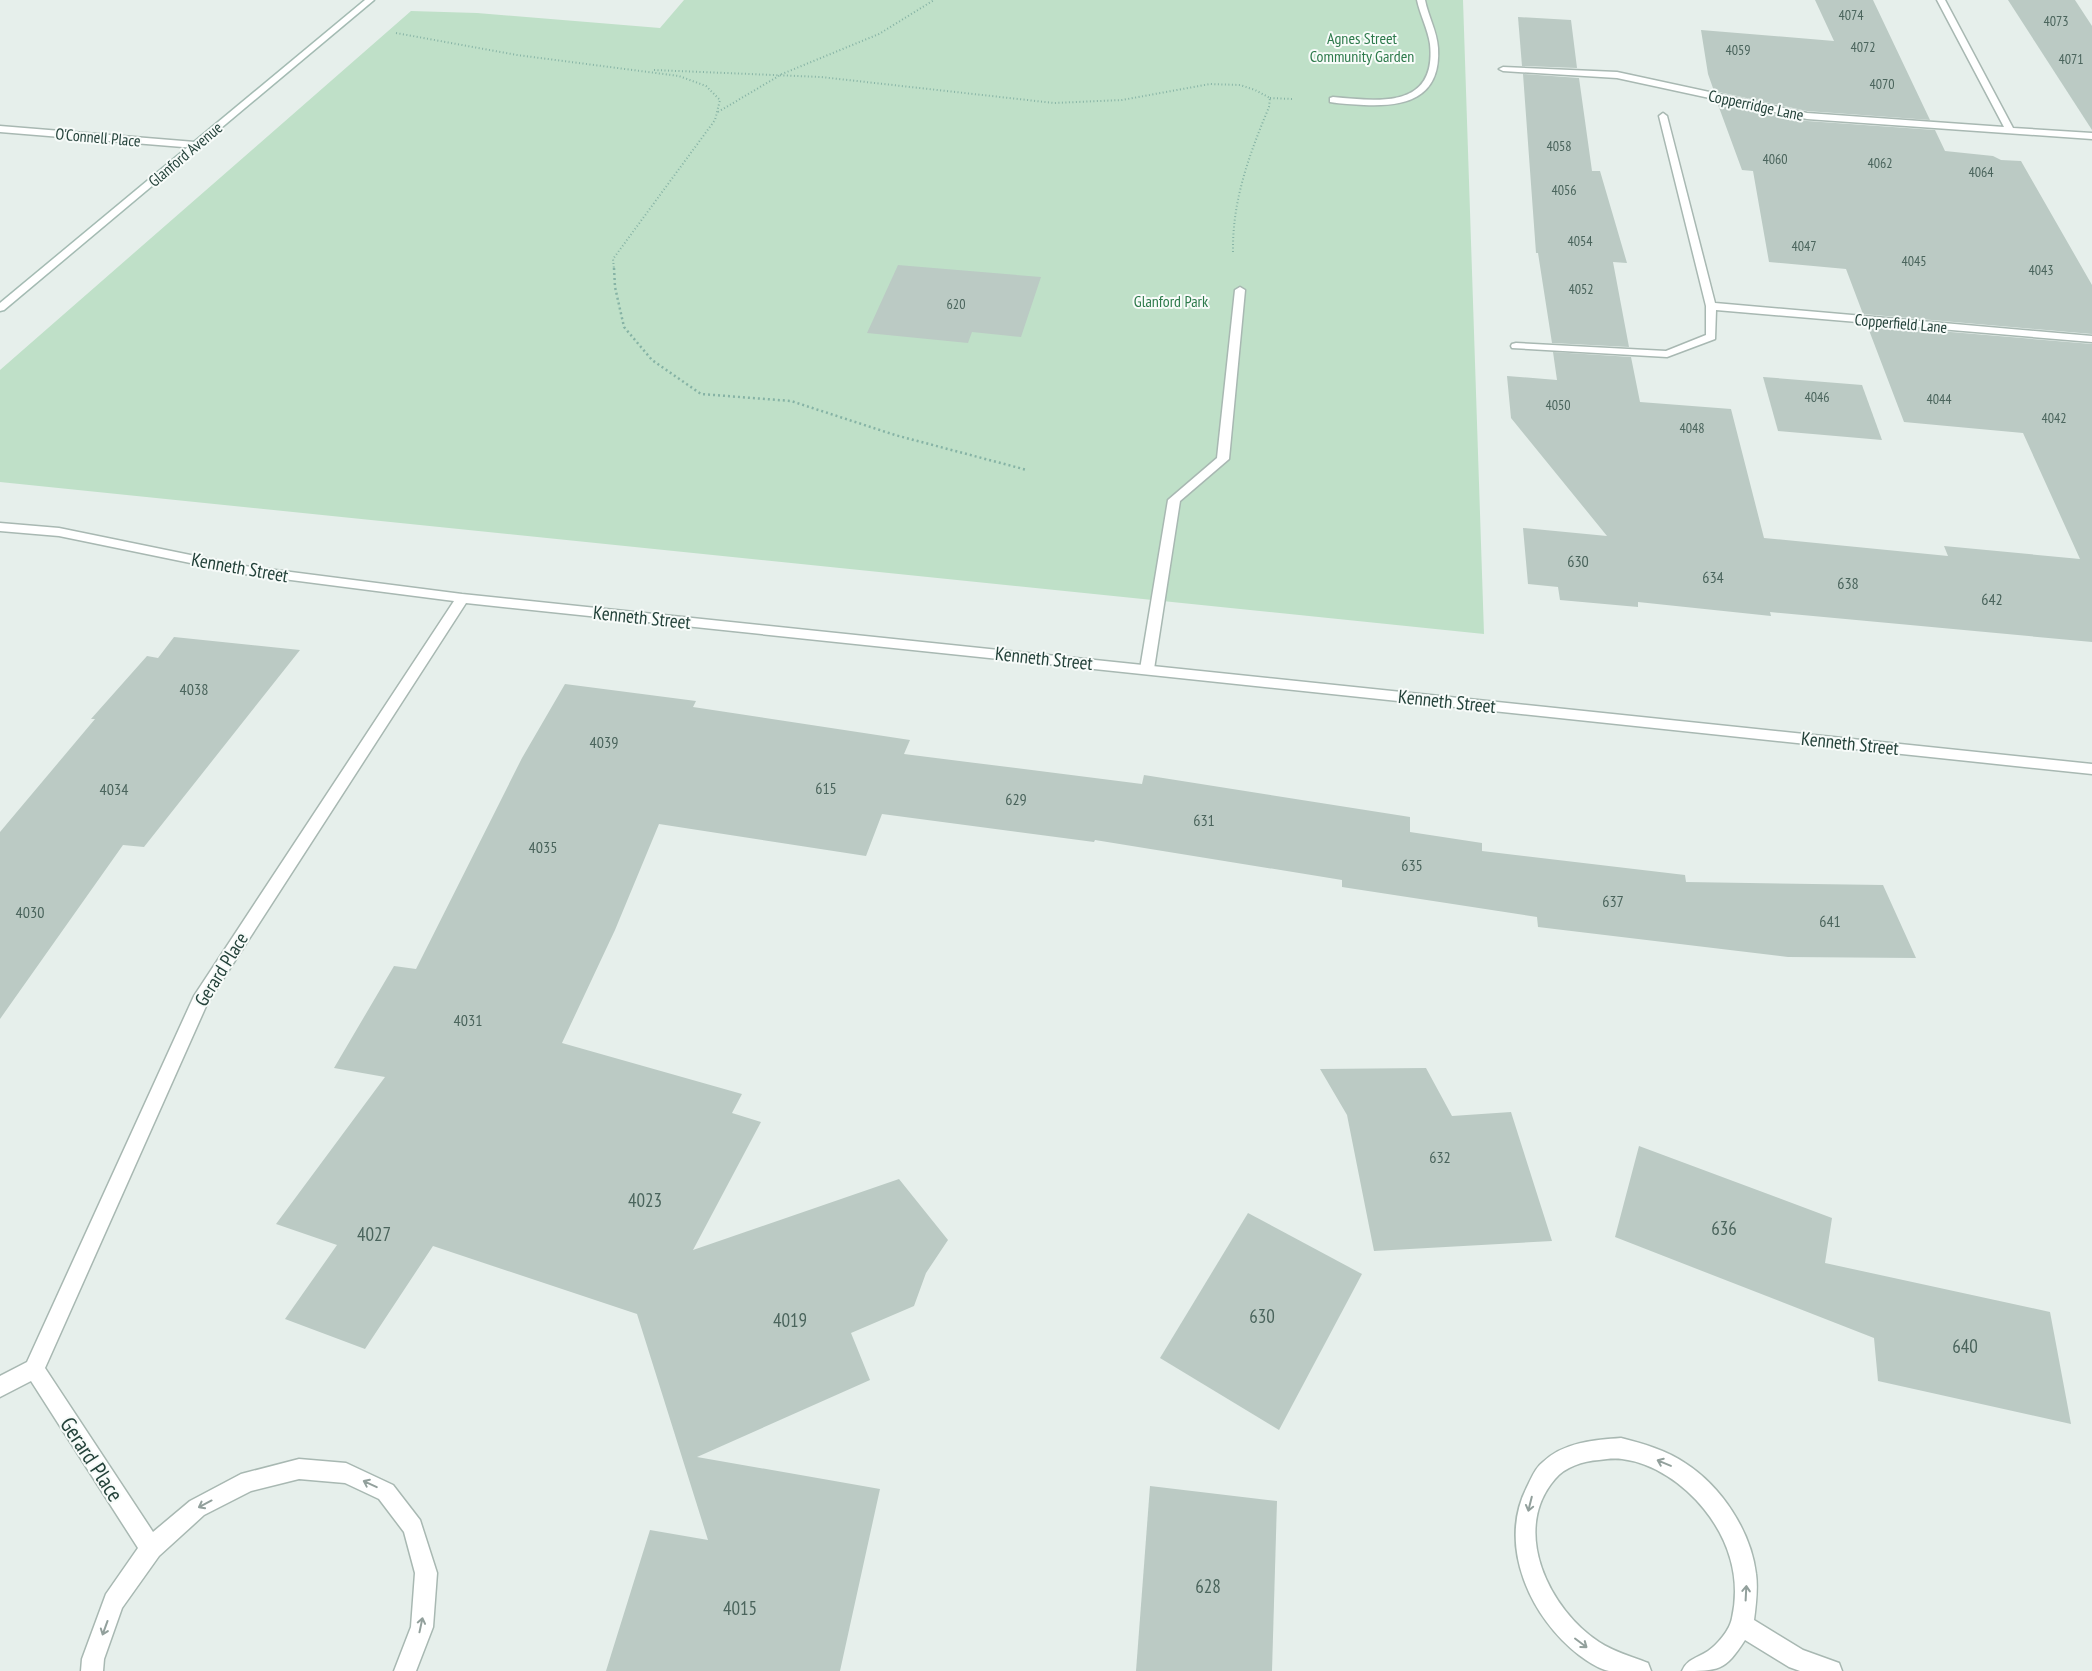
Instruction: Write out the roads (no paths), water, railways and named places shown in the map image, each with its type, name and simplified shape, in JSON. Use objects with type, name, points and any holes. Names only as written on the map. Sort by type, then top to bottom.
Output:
[{"type":"street","name":"Glanford Avenue","points":[[0,308],[370,0]]},
{"type":"street","points":[[1334,100],[1401,101],[1419,94],[1430,81],[1434,57],[1433,40],[1424,17],[1421,0]]},
{"type":"street","points":[[1941,0],[2010,131]]},
{"type":"street","name":"Copperridge Lane","points":[[1503,69],[1616,75],[1807,116],[2092,136]]},
{"type":"street","points":[[1516,346],[1667,354],[1711,337],[1711,306],[1663,116]]},
{"type":"street","name":"O'Connell Place","points":[[0,129],[196,145]]},
{"type":"street","points":[[1147,669],[1174,500],[1223,459],[1240,290]]},
{"type":"street","name":"Copperfield Lane","points":[[1711,306],[2092,339]]},
{"type":"street","name":"Kenneth Street","points":[[0,527],[59,532],[244,570],[462,598],[2092,769]]},
{"type":"street","name":"Gerard Place","points":[[151,1548],[34,1369],[200,1001],[462,598]]},
{"type":"street","points":[[0,1387],[34,1369]]},
{"type":"street","points":[[1640,1671],[1615,1664],[1578,1641],[1548,1607],[1530,1570],[1524,1531],[1532,1497],[1549,1469],[1575,1454],[1606,1447],[1639,1452],[1672,1466],[1703,1490],[1727,1520],[1742,1555],[1747,1590],[1742,1625],[1722,1654],[1692,1671]]},
{"type":"street","points":[[92,1671],[93,1659],[114,1602],[151,1548],[197,1508],[248,1481],[299,1469],[346,1473],[386,1492],[413,1527],[426,1573],[422,1627],[405,1671]]},
{"type":"street","points":[[1742,1625],[1797,1659],[1831,1671]]},
{"type":"park label","name":"Agnes Street Community Garden","points":[[1362,47]]},
{"type":"park label","name":"Glanford Park","points":[[1171,301]]}]
